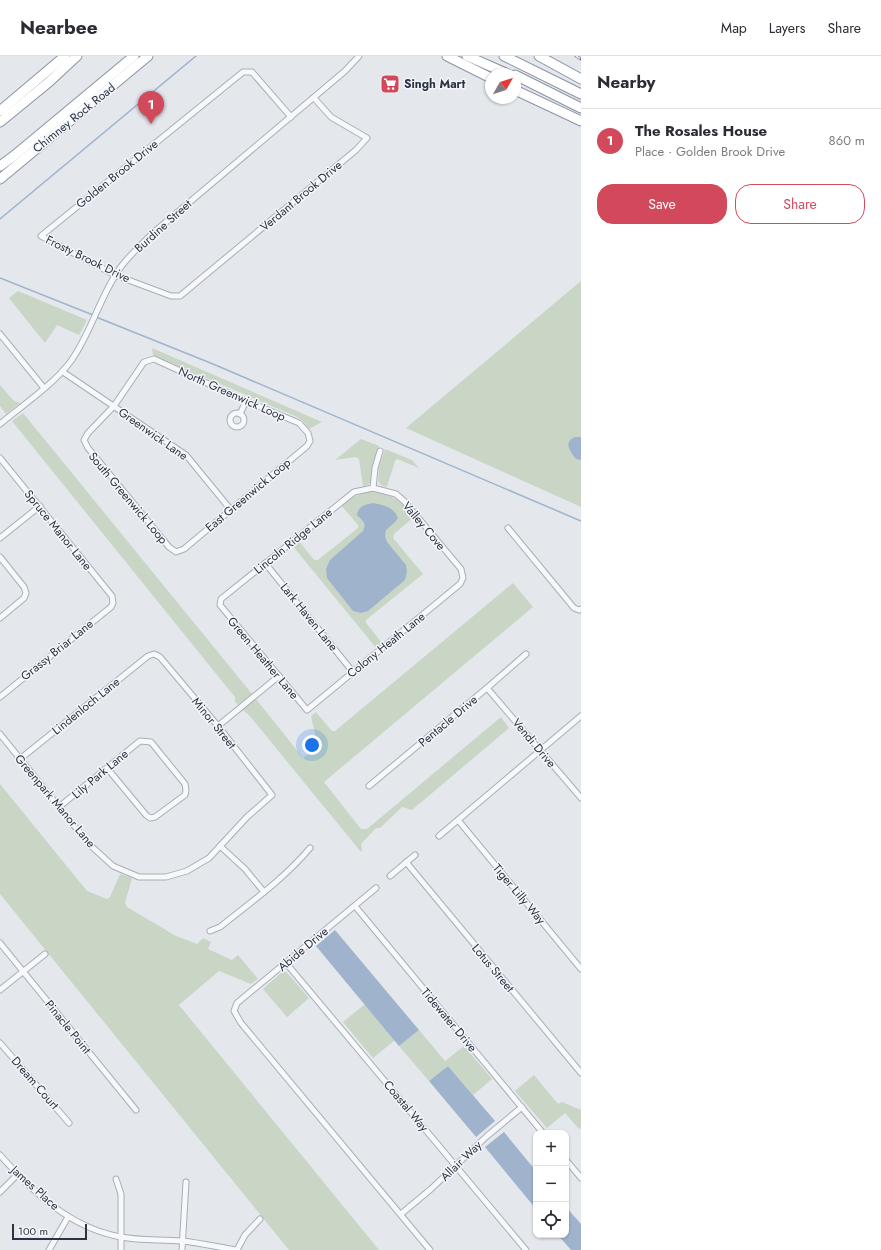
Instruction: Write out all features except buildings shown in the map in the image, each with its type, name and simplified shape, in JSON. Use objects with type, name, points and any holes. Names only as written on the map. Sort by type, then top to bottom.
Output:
[{"type":"highway","points":[[0,111],[65,56]]},
{"type":"highway","points":[[0,122],[42,88],[77,56]]},
{"type":"highway","points":[[0,166],[134,56]]},
{"type":"highway","name":"Chimney Rock Road","points":[[0,179],[148,56]]},
{"type":"highway","points":[[447,56],[485,75]]},
{"type":"highway","points":[[467,56],[494,68]]},
{"type":"highway","points":[[478,56],[501,68]]},
{"type":"highway","points":[[504,56],[581,94]]},
{"type":"highway","points":[[517,56],[581,89]]},
{"type":"highway","points":[[539,56],[581,79]]},
{"type":"highway","points":[[521,79],[581,108]]},
{"type":"highway","points":[[521,93],[581,121]]},
{"type":"street","name":"Burdine Street","points":[[0,424],[63,372],[80,347],[115,275],[130,255],[153,233],[314,98],[345,71],[359,56]]},
{"type":"street","name":"Golden Brook Drive","points":[[41,236],[243,72],[252,72],[291,117]]},
{"type":"street","name":"Verdant Brook Drive","points":[[180,296],[356,150],[367,138],[331,117],[314,98]]},
{"type":"street","name":"Frosty Brook Drive","points":[[41,236],[115,275],[171,296],[180,296]]},
{"type":"street","points":[[0,334],[44,388]]},
{"type":"street","name":"North Greenwick Loop","points":[[114,406],[144,362],[154,359],[246,401],[299,423],[308,433]]},
{"type":"street","name":"Greenwick Lane","points":[[63,372],[186,456],[231,510]]},
{"type":"street","points":[[240,414],[246,401]]},
{"type":"street","name":"South Greenwick Loop","points":[[114,406],[84,440],[92,454],[169,547],[176,552]]},
{"type":"street","name":"East Greenwick Loop","points":[[176,552],[184,549],[307,446],[310,441],[308,433]]},
{"type":"street","points":[[373,488],[380,451]]},
{"type":"street","name":"Spruce Manor Lane","points":[[0,458],[112,596],[113,603]]},
{"type":"street","name":"Lincoln Ridge Lane","points":[[220,605],[221,599],[354,492],[373,488]]},
{"type":"street","name":"Valley Cove","points":[[373,488],[396,494],[404,501],[461,569],[464,578]]},
{"type":"street","points":[[0,538],[40,506]]},
{"type":"street","points":[[508,528],[574,608],[579,610],[581,609]]},
{"type":"street","points":[[0,557],[24,587],[26,593],[24,598],[0,618]]},
{"type":"street","name":"Lark Haven Lane","points":[[265,563],[353,672]]},
{"type":"street","name":"Colony Heath Lane","points":[[307,710],[460,584],[464,578]]},
{"type":"street","name":"Grassy Briar Lane","points":[[0,697],[111,607],[113,603]]},
{"type":"street","name":"Green Heather Lane","points":[[220,605],[307,710]]},
{"type":"street","name":"Minor Street","points":[[154,654],[160,657],[218,726],[272,795]]},
{"type":"street","name":"Lindenloch Lane","points":[[20,759],[148,656],[154,654]]},
{"type":"street","name":"Pentacle Drive","points":[[369,786],[526,654]]},
{"type":"street","points":[[218,726],[279,676]]},
{"type":"street","name":"Vendi Drive","points":[[487,688],[580,795]]},
{"type":"street","points":[[439,836],[540,749],[581,716]]},
{"type":"street","name":"Greenpark Manor Lane","points":[[0,734],[89,844],[113,866],[140,877],[166,877],[187,871],[209,858],[247,817],[272,795]]},
{"type":"street","name":"Lily Park Lane","points":[[59,808],[107,768],[140,741],[151,742],[186,784],[185,795],[155,817],[150,818],[107,768]]},
{"type":"street","name":"Tiger Lilly Way","points":[[458,820],[581,969]]},
{"type":"street","points":[[220,846],[245,869],[264,892]]},
{"type":"street","points":[[210,931],[220,927],[264,892],[297,863],[310,848]]},
{"type":"street","points":[[390,876],[415,855]]},
{"type":"street","name":"Lotus Street","points":[[406,862],[581,1073]]},
{"type":"street","name":"Abide Drive","points":[[376,888],[237,1003],[234,1011],[241,1023],[401,1214]]},
{"type":"street","name":"Tidewater Drive","points":[[355,906],[541,1130]]},
{"type":"street","name":"Pinacle Point","points":[[0,943],[136,1110]]},
{"type":"street","points":[[0,990],[45,954]]},
{"type":"street","name":"Coastal Way","points":[[286,963],[526,1250]]},
{"type":"street","name":"Dream Court","points":[[0,1042],[69,1123]]},
{"type":"street","name":"Allair Way","points":[[401,1214],[431,1189],[487,1136],[522,1107]]},
{"type":"street","name":"James Place","points":[[0,1155],[53,1207],[68,1217],[92,1229],[122,1238],[182,1241],[236,1250]]},
{"type":"street","points":[[569,1164],[581,1178]]},
{"type":"street","points":[[0,1192],[18,1174]]},
{"type":"street","points":[[116,1179],[121,1194],[121,1250]]},
{"type":"street","points":[[182,1250],[186,1182]]},
{"type":"street","points":[[401,1214],[430,1250]]},
{"type":"street","points":[[49,1250],[68,1217]]},
{"type":"street","points":[[236,1250],[245,1235],[260,1219]]},
{"type":"green space","points":[[581,281],[581,507],[406,428]]},
{"type":"green space","points":[[18,291],[87,320],[79,335],[57,325],[45,343],[9,298]]},
{"type":"green space","points":[[152,348],[322,422],[309,429],[302,420],[297,417],[153,355]]},
{"type":"green space","points":[[0,385],[14,401],[20,403],[6,414],[0,406]]},
{"type":"green space","points":[[23,413],[252,694],[238,705],[235,701],[235,697],[12,421]]},
{"type":"green space","points":[[361,439],[379,446],[373,464],[371,481],[368,485],[363,486],[359,459],[356,457],[335,460]]},
{"type":"green space","points":[[385,449],[412,460],[419,468],[397,459],[395,461],[387,487],[382,486],[378,481],[379,467]]},
{"type":"green space","points":[[367,492],[382,493],[394,498],[399,501],[414,517],[394,534],[393,538],[423,574],[366,620],[366,623],[383,644],[377,649],[292,545],[298,540],[314,560],[318,560],[358,528],[358,525],[341,505],[350,498]]},
{"type":"green space","points":[[513,583],[533,607],[324,782],[361,829],[367,829],[501,717],[509,728],[412,810],[402,807],[380,828],[376,828],[361,844],[361,852],[249,715],[243,710],[256,699],[303,758],[317,746],[311,716],[316,712],[332,731],[335,731]]},
{"type":"green space","points":[[0,784],[87,891],[107,899],[110,897],[120,874],[132,878],[125,903],[127,907],[176,936],[197,944],[203,938],[211,942],[208,949],[232,960],[238,955],[258,979],[251,984],[219,971],[179,1005],[379,1250],[289,1250],[0,894]]},
{"type":"green space","points":[[282,972],[286,972],[309,998],[287,1017],[263,989]]},
{"type":"green space","points":[[365,1004],[395,1040],[373,1058],[343,1022]]},
{"type":"green space","points":[[419,1030],[445,1061],[464,1046],[492,1079],[473,1095],[448,1066],[429,1081],[399,1046]]},
{"type":"green space","points":[[534,1075],[558,1104],[562,1102],[581,1110],[581,1128],[579,1129],[565,1113],[547,1128],[515,1091]]},
{"type":"water","points":[[581,437],[581,460],[576,459],[568,444],[571,439]]},
{"type":"water","points":[[373,503],[388,507],[394,511],[398,518],[386,530],[385,536],[387,542],[406,565],[407,572],[405,580],[368,611],[361,613],[353,611],[327,578],[326,569],[330,560],[363,531],[363,521],[357,515],[359,509],[367,504]]},
{"type":"water","points":[[335,930],[419,1030],[399,1046],[316,946]]},
{"type":"water","points":[[448,1066],[495,1121],[476,1137],[429,1081]]},
{"type":"water","points":[[504,1132],[533,1167],[533,1205],[485,1147]]},
{"type":"water","points":[[569,1210],[581,1224],[581,1250],[571,1250],[561,1238],[569,1238]]},
{"type":"waterway","points":[[0,219],[196,56]]},
{"type":"waterway","points":[[0,278],[93,315]]},
{"type":"waterway","points":[[96,317],[213,364],[581,521]]},
{"type":"railway","points":[[576,56],[581,59]]},
{"type":"place","name":"Singh Mart","points":[[390,84]]},
{"type":"place","name":"The Rosales House","points":[[151,124]]}]
